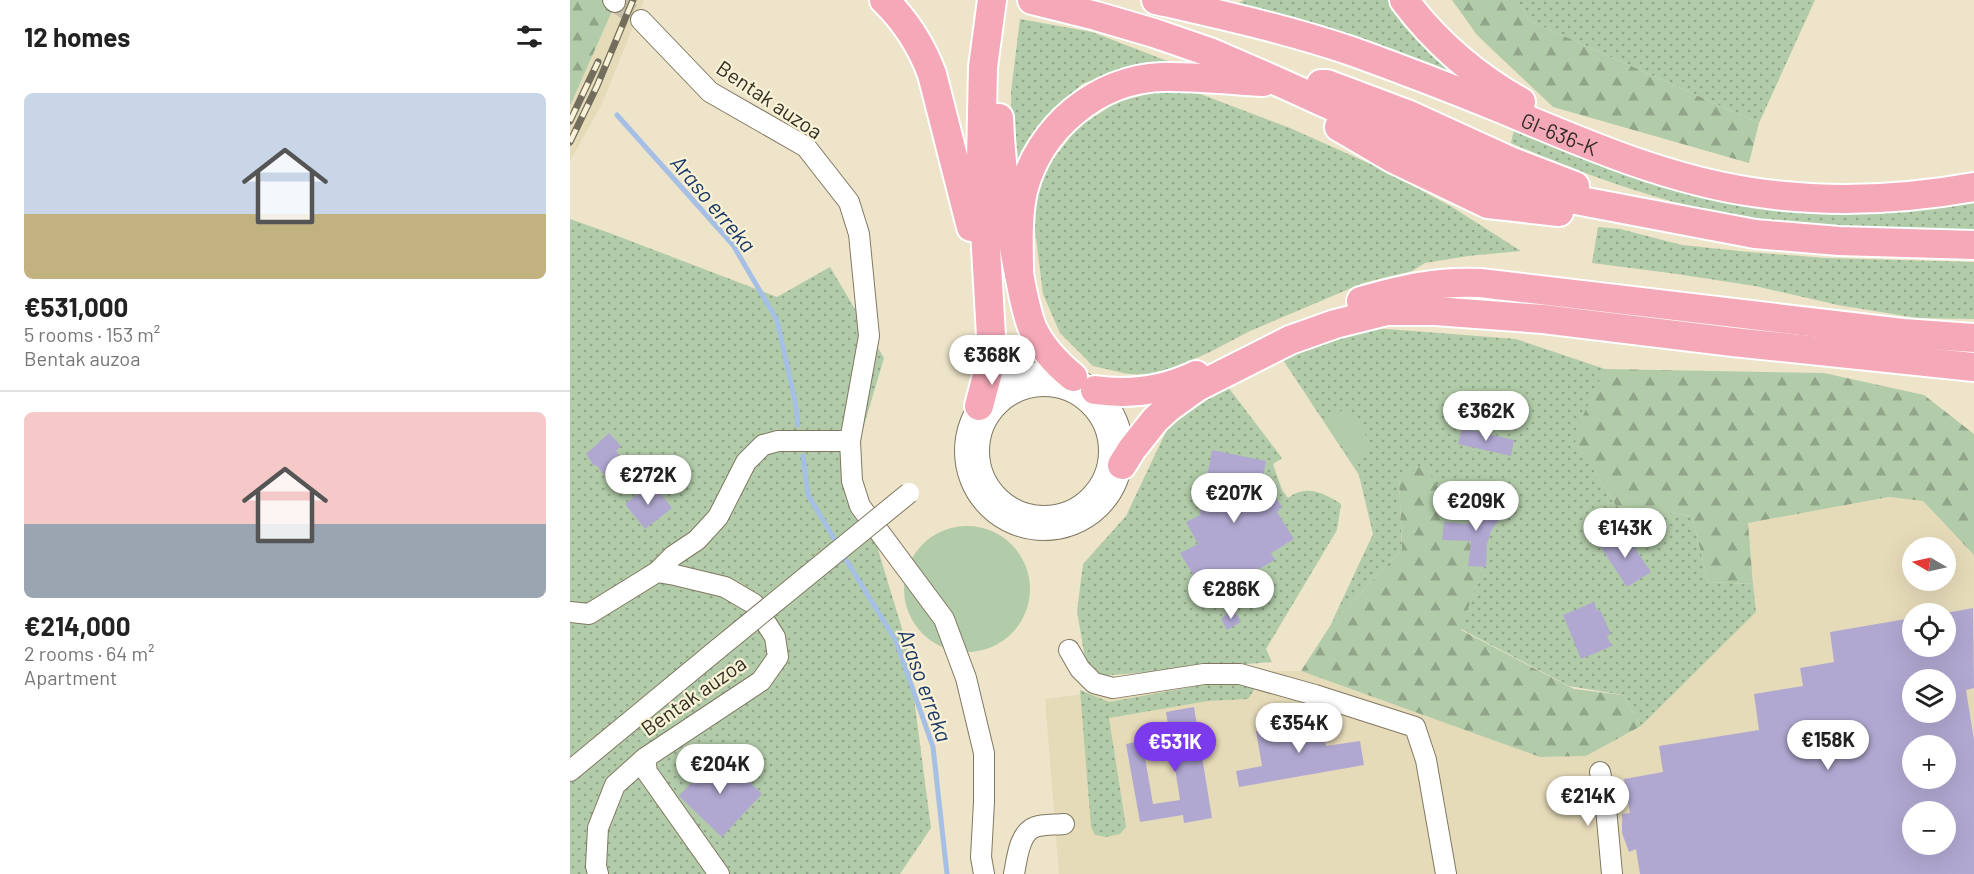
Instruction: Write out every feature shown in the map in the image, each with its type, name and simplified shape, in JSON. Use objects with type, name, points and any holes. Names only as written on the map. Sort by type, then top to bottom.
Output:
[{"type":"highway","points":[[884,0],[900,15],[914,34],[932,74],[989,299]]},
{"type":"highway","name":"GI-636-K","points":[[1032,0],[1154,33],[1212,53],[1281,82],[1315,113],[1392,158],[1488,204],[1551,213],[1596,211],[1616,207]]},
{"type":"highway","name":"GI-636-K","points":[[1156,0],[1239,19],[1352,52],[1636,163],[1752,192],[1811,197],[1878,198],[1974,187]]},
{"type":"highway","points":[[1404,0],[1444,46],[1472,70],[1492,85],[1527,105],[1635,147],[1688,163],[1746,176],[1878,198]]},
{"type":"highway","points":[[978,406],[991,354],[991,317],[981,160],[983,67],[998,9]]},
{"type":"highway","points":[[998,9],[1000,153],[1009,222],[1027,313],[1036,334],[1049,354],[1084,383],[1111,392],[1143,392],[1174,385],[1312,319],[1347,305],[1427,284],[1454,282],[1506,285],[1903,333],[1974,338]]},
{"type":"highway","points":[[1019,274],[1020,210],[1030,171],[1049,137],[1077,109],[1108,90],[1125,83],[1161,77],[1281,82]]},
{"type":"highway","name":"GI-636-K","points":[[1281,82],[1327,84],[1407,114],[1510,161],[1597,195],[1616,207],[1755,234],[1839,241],[1974,245]]},
{"type":"highway","points":[[1122,465],[1155,420],[1197,387],[1290,340],[1335,324],[1387,311],[1435,311],[1543,319],[1733,342],[1974,367]]},
{"type":"street","name":"Bentak auzoa","points":[[641,20],[710,92],[806,147],[849,201],[859,234],[869,336],[850,441],[852,481],[860,506],[944,619],[966,678],[984,753],[981,857],[984,874]]},
{"type":"street","points":[[1043,372],[1058,373],[1084,383],[1110,405],[1119,424],[1124,444],[1117,483],[1107,500],[1094,514],[1080,523],[1047,531],[1031,530],[1000,518],[977,494],[969,478],[965,462],[968,428],[978,406],[1000,385],[1021,375],[1043,372]]},
{"type":"street","points":[[1031,387],[1056,387],[1077,395],[1098,414],[1109,446],[1108,463],[1104,478],[1096,491],[1084,502],[1060,515],[1033,516],[1008,505],[989,486],[983,473],[979,446],[982,432],[990,415],[1008,397],[1031,387]]},
{"type":"street","points":[[570,612],[589,614],[657,572],[673,556],[697,540],[718,518],[746,462],[763,445],[778,441],[850,441]]},
{"type":"street","points":[[570,771],[909,493]]},
{"type":"street","name":"Bentak auzoa","points":[[598,874],[596,866],[598,828],[615,784],[645,758],[761,681],[778,657],[775,638],[754,604],[725,587],[675,574],[657,572]]},
{"type":"street","points":[[1069,650],[1080,669],[1094,683],[1113,688],[1204,674],[1240,674],[1415,727],[1426,760],[1446,874]]},
{"type":"street","name":"Bentak auzoa","points":[[645,758],[647,772],[719,874]]},
{"type":"street","points":[[1600,772],[1605,797],[1612,874]]},
{"type":"street","points":[[1014,874],[1026,833],[1034,827],[1064,824]]},
{"type":"shaded area","points":[[617,0],[644,0],[601,106],[570,161],[570,106]]},
{"type":"shaded area","points":[[1890,497],[1923,501],[1974,555],[1974,874],[1059,874],[1045,699],[1269,671],[1301,671],[1540,757],[1586,756],[1641,726],[1756,612],[1747,523]]},
{"type":"green space","points":[[570,0],[617,0],[570,106]]},
{"type":"green space","points":[[1244,0],[1389,0],[1398,14],[1451,73],[1238,3]]},
{"type":"green space","points":[[1452,0],[1517,0],[1530,21],[1759,123],[1749,163],[1553,107],[1477,35]]},
{"type":"green space","points":[[1517,0],[1815,0],[1759,123],[1530,21]]},
{"type":"green space","points":[[1020,19],[1092,32],[1170,62],[1141,64],[1082,84],[1036,130],[1013,179],[1011,92]]},
{"type":"green space","points":[[1158,91],[1195,92],[1290,128],[1384,170],[1452,207],[1521,251],[1425,263],[1412,271],[1363,283],[1250,331],[1158,375],[1128,374],[1093,366],[1060,333],[1043,294],[1035,231],[1036,196],[1051,162],[1077,128],[1117,102]]},
{"type":"green space","points":[[1514,130],[1599,165],[1657,185],[1717,201],[1747,206],[1832,211],[1974,202],[1974,232],[1809,224],[1709,211],[1633,190],[1535,153],[1511,143]]},
{"type":"green space","points":[[570,219],[777,297],[830,267],[884,358],[857,449],[865,496],[879,553],[907,645],[931,828],[900,874],[570,874]]},
{"type":"green space","points":[[1598,227],[1620,229],[1682,245],[1749,252],[1826,258],[1974,262],[1974,319],[1917,318],[1838,305],[1755,286],[1592,263]]},
{"type":"green space","points":[[1361,327],[1516,339],[1605,369],[1574,438],[1616,506],[1692,516],[1708,582],[1753,584],[1756,612],[1641,726],[1623,695],[1569,686],[1461,629],[1485,558],[1399,479],[1402,549],[1330,626],[1373,534],[1359,475],[1279,354]]},
{"type":"green space","points":[[1605,369],[1824,373],[1924,395],[1974,434],[1974,555],[1923,501],[1889,497],[1748,523],[1753,584],[1708,582],[1692,516],[1616,506],[1573,437]]},
{"type":"green space","points":[[1228,387],[1282,458],[1273,464],[1282,490],[1288,498],[1301,491],[1308,491],[1328,496],[1341,504],[1337,530],[1266,649],[1272,662],[1100,676],[1086,664],[1077,611],[1083,564],[1126,516],[1170,423]]},
{"type":"green space","points":[[1347,407],[1374,448],[1353,462],[1326,421]]},
{"type":"green space","points":[[1423,464],[1485,558],[1461,630],[1574,689],[1623,695],[1641,726],[1586,756],[1540,757],[1301,671],[1330,626],[1402,549],[1399,479]]},
{"type":"green space","points":[[967,526],[991,530],[1012,544],[1026,565],[1030,589],[1026,613],[1012,634],[991,648],[967,652],[943,648],[922,634],[908,613],[904,589],[908,565],[922,544],[943,530]]},
{"type":"green space","points":[[1219,682],[1251,685],[1254,690],[1248,699],[1208,701],[1109,718],[1126,827],[1120,834],[1106,837],[1095,835],[1091,827],[1080,690],[1109,702]]},
{"type":"building","points":[[1462,428],[1514,440],[1511,456],[1458,444]]},
{"type":"building","points":[[609,433],[621,446],[616,451],[625,462],[606,477],[596,465],[594,466],[586,454]]},
{"type":"building","points":[[1212,450],[1266,461],[1263,477],[1282,507],[1277,512],[1294,539],[1271,553],[1275,560],[1207,598],[1180,553],[1198,544],[1186,522],[1200,515]]},
{"type":"building","points":[[652,483],[672,508],[645,529],[625,504]]},
{"type":"building","points":[[1489,498],[1506,510],[1491,531],[1487,544],[1486,567],[1468,566],[1471,541],[1442,540],[1444,522],[1467,524],[1474,521]]},
{"type":"building","points":[[1623,531],[1651,572],[1627,587],[1600,546]]},
{"type":"building","points":[[1594,602],[1611,634],[1607,636],[1612,646],[1581,659],[1563,615]]},
{"type":"building","points":[[1233,608],[1241,622],[1227,630],[1221,619]]},
{"type":"building","points":[[1973,608],[1974,688],[1966,690],[1974,740],[1974,874],[1640,874],[1636,849],[1629,852],[1622,833],[1622,814],[1630,813],[1624,779],[1663,772],[1659,746],[1759,730],[1754,694],[1803,686],[1800,668],[1834,662],[1830,632],[1902,620],[1902,657],[1956,657],[1956,611]]},
{"type":"building","points":[[1194,707],[1212,818],[1184,823],[1183,815],[1140,822],[1126,744],[1142,741],[1153,804],[1180,800],[1166,712]]},
{"type":"building","points":[[1322,720],[1326,746],[1360,741],[1364,765],[1239,787],[1236,771],[1262,766],[1256,731]]},
{"type":"building","points":[[719,753],[762,794],[722,837],[679,796]]},
{"type":"waterway","name":"Araso erreka","points":[[617,115],[733,245],[777,320],[798,425]]},
{"type":"waterway","name":"Araso erreka","points":[[803,456],[808,495],[838,545]]},
{"type":"waterway","name":"Araso erreka","points":[[842,553],[896,641],[933,747],[947,874]]},
{"type":"tunnel","points":[[615,2],[641,20]]},
{"type":"railway","points":[[570,142],[597,86],[633,0]]},
{"type":"railway","points":[[570,121],[598,62]]}]
